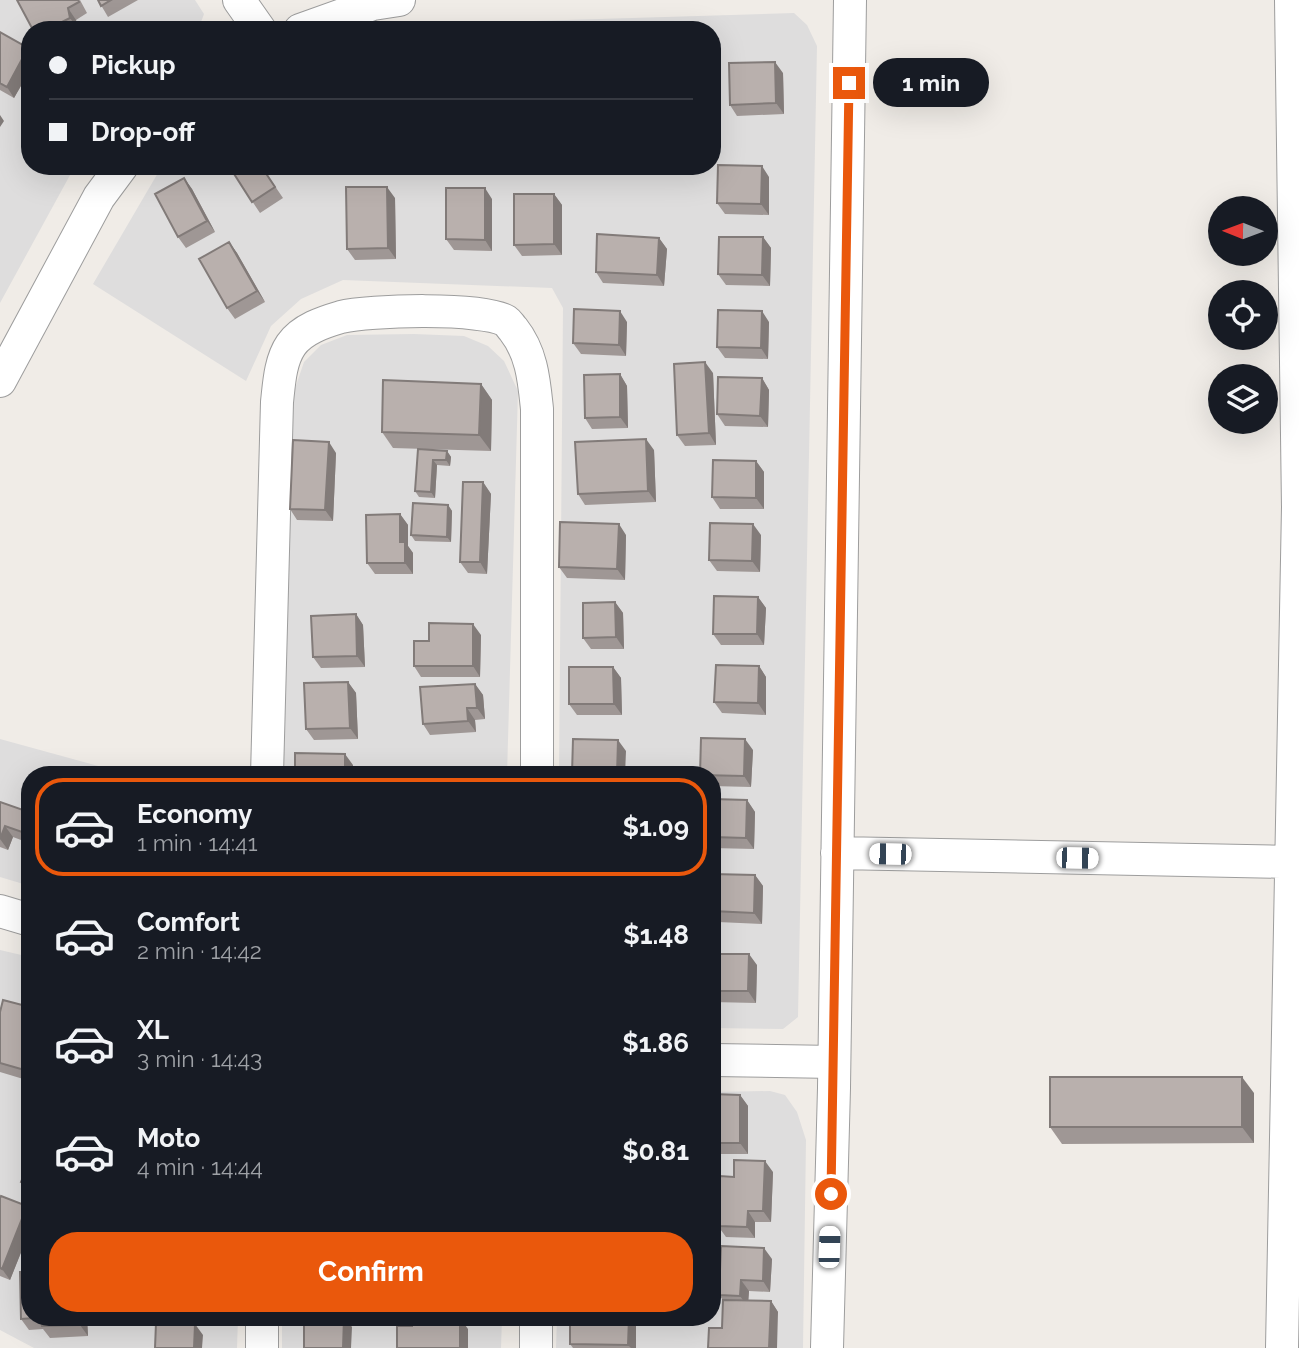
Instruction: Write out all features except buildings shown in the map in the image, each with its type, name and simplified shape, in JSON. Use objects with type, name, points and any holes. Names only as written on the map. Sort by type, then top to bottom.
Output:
[{"type":"street","points":[[239,0],[254,21]]},
{"type":"street","points":[[325,21],[373,4],[399,0]]},
{"type":"street","points":[[827,1348],[834,1062],[850,0]]},
{"type":"street","points":[[1282,1348],[1291,1297],[1291,862],[1298,507],[1291,0]]},
{"type":"street","points":[[0,381],[99,197],[115,175]]},
{"type":"street","points":[[267,766],[277,402],[281,373],[291,345],[311,328],[344,317],[397,312],[478,313],[506,321],[523,342],[533,371],[537,409],[537,766]]},
{"type":"street","points":[[837,853],[1291,862]]},
{"type":"street","points":[[0,911],[21,917]]},
{"type":"street","points":[[721,1060],[834,1062]]},
{"type":"street","points":[[262,1326],[262,1348]]},
{"type":"street","points":[[536,1326],[536,1348]]},
{"type":"shaded area","points":[[0,0],[195,0],[204,14],[201,21],[21,21],[21,175],[70,175],[0,303]]},
{"type":"shaded area","points":[[794,13],[807,25],[817,46],[798,1017],[783,1029],[721,1028],[721,766],[559,766],[563,308],[552,288],[343,280],[301,299],[271,326],[246,381],[93,284],[157,175],[721,175],[721,21],[536,21]]},
{"type":"shaded area","points":[[347,335],[464,336],[488,346],[504,361],[518,391],[507,766],[283,766],[290,403],[304,362],[321,345]]},
{"type":"shaded area","points":[[0,739],[98,766],[21,766],[21,883],[0,877]]},
{"type":"shaded area","points":[[0,950],[21,955],[21,1326],[238,1326],[237,1348],[34,1348],[0,1330]]},
{"type":"shaded area","points":[[770,1091],[785,1095],[797,1112],[806,1140],[803,1348],[556,1348],[557,1326],[721,1326],[721,1092]]},
{"type":"shaded area","points":[[282,1326],[502,1326],[501,1348],[282,1348]]},
{"type":"route","points":[[831,1194],[849,83]]}]
